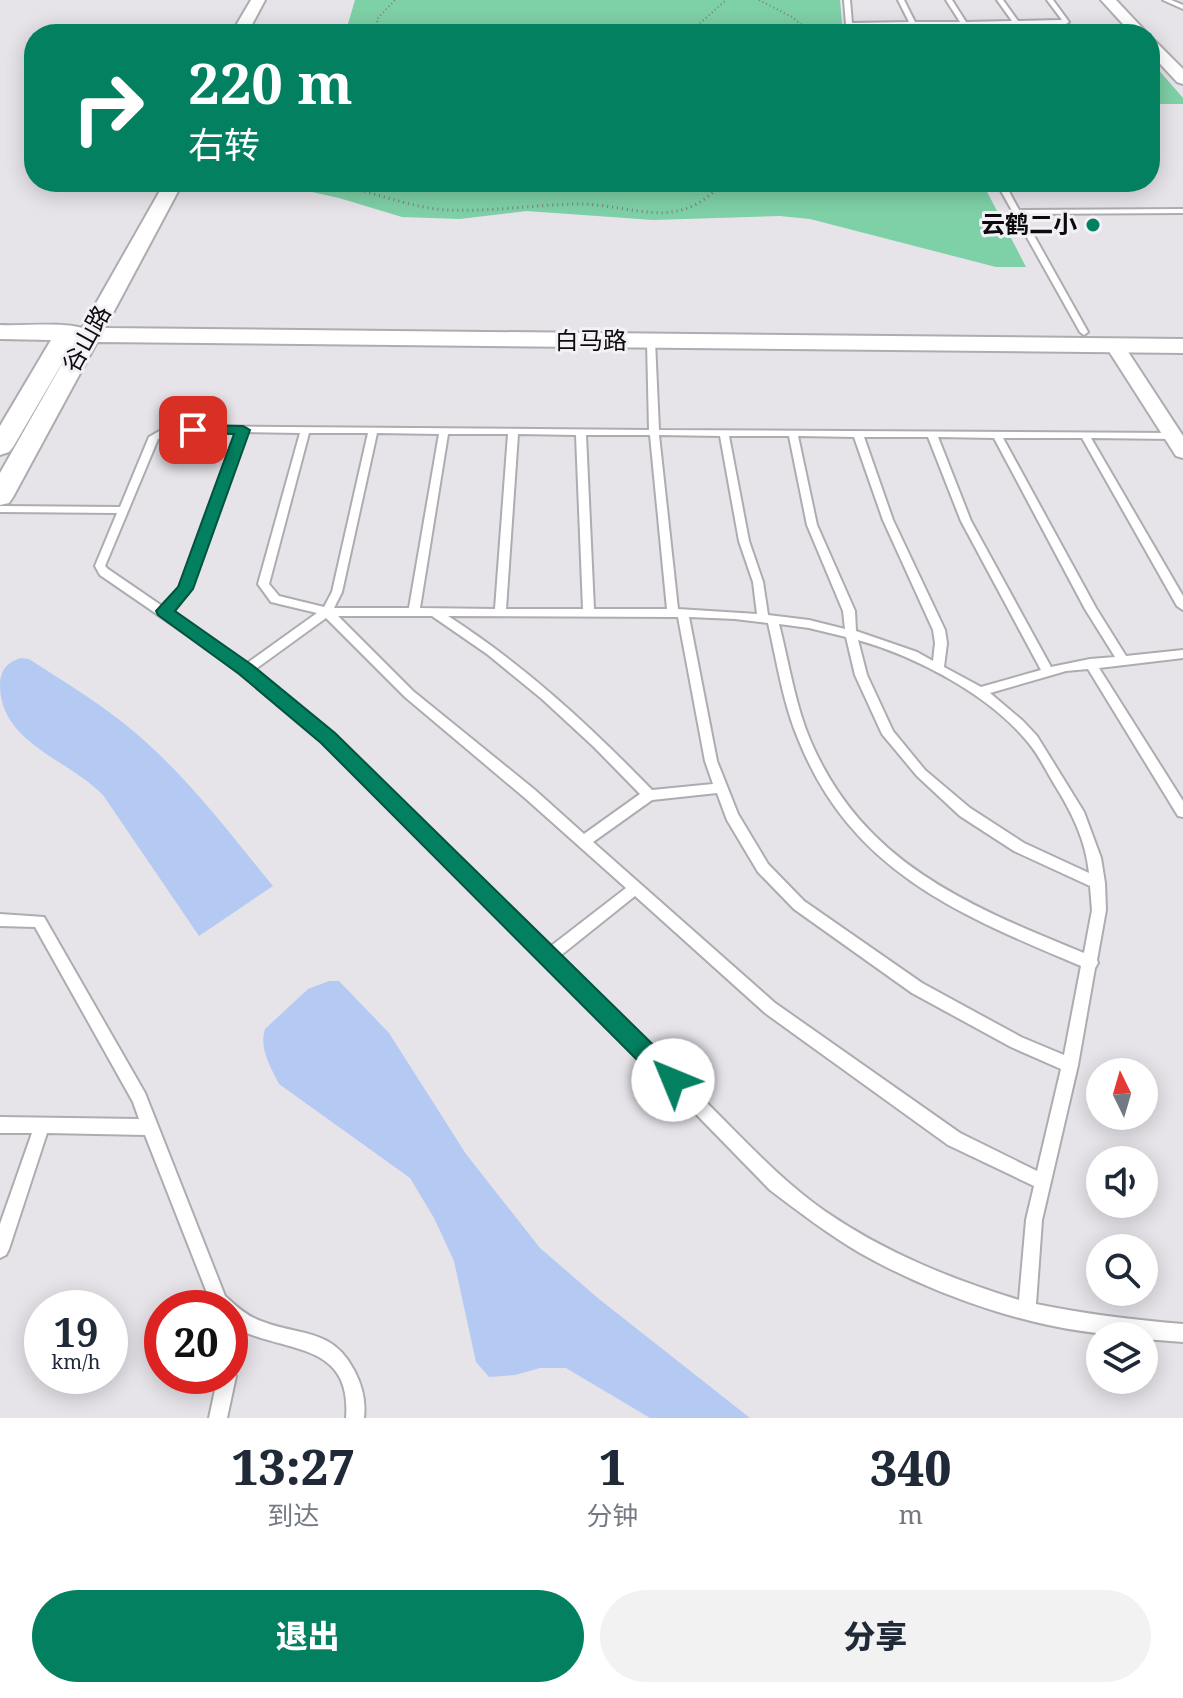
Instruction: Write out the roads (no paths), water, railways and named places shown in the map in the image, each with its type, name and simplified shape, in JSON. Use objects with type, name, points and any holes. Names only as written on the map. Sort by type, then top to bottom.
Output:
[{"type":"street","points":[[245,24],[258,0]]},
{"type":"street","points":[[261,24],[274,0]]},
{"type":"street","points":[[1108,0],[1131,24]]},
{"type":"street","points":[[1160,44],[1172,44]]},
{"type":"street","points":[[1160,55],[1183,79]]},
{"type":"street","name":"谷山路","points":[[0,497],[148,192]]},
{"type":"street","name":"谷山路","points":[[0,447],[168,192]]},
{"type":"street","name":"白马路","points":[[0,319],[81,328],[651,341],[1183,346]]},
{"type":"street","name":"白马路","points":[[0,332],[81,328],[1183,333]]},
{"type":"street","points":[[1114,345],[1178,444]]},
{"type":"lane","points":[[847,0],[849,24]]},
{"type":"lane","points":[[901,0],[913,24]]},
{"type":"lane","points":[[949,0],[964,24]]},
{"type":"lane","points":[[1000,0],[1017,24]]},
{"type":"lane","points":[[1034,24],[1066,22],[1050,0]]},
{"type":"lane","points":[[1167,0],[1183,1]]},
{"type":"lane","points":[[1167,0],[1183,7]]},
{"type":"lane","points":[[1006,192],[1084,332]]},
{"type":"lane","points":[[1017,212],[1183,211]]},
{"type":"lane","points":[[651,341],[654,433],[678,613],[711,761],[739,829],[763,868],[799,905],[929,996],[1016,1042],[1070,1065]]},
{"type":"lane","points":[[1178,444],[1085,436],[168,429],[154,437],[101,561],[101,570],[246,670],[338,747],[550,955],[776,1184],[837,1232],[905,1269],[977,1296],[1104,1325],[1183,1333]]},
{"type":"lane","points":[[164,611],[185,589],[243,430]]},
{"type":"lane","points":[[305,430],[263,584],[275,599],[327,612],[678,613],[768,618],[851,634],[892,646],[938,667],[980,692],[1026,731],[1067,793],[1086,833],[1098,883],[1099,910],[1070,1065],[1034,1220],[1027,1309]]},
{"type":"lane","points":[[246,670],[327,612],[337,592],[373,431]]},
{"type":"lane","points":[[414,611],[444,431]]},
{"type":"lane","points":[[500,612],[513,432]]},
{"type":"lane","points":[[581,432],[589,612]]},
{"type":"lane","points":[[724,433],[744,541],[798,719],[810,753],[829,787],[889,859],[942,897],[1091,963]]},
{"type":"lane","points":[[793,434],[812,525],[849,611],[851,634],[873,704],[888,734],[921,773],[991,830],[1019,847],[1098,883]]},
{"type":"lane","points":[[858,434],[888,520],[939,630],[938,667]]},
{"type":"lane","points":[[932,435],[966,521],[1047,671]]},
{"type":"lane","points":[[997,435],[1091,609],[1122,659]]},
{"type":"lane","points":[[1085,436],[1183,606]]},
{"type":"lane","points":[[0,509],[123,510]]},
{"type":"lane","points":[[432,611],[528,678],[605,748],[649,795]]},
{"type":"lane","points":[[327,612],[409,694],[583,842],[770,1008],[954,1139],[1043,1182]]},
{"type":"lane","points":[[980,692],[1047,671],[1090,663],[1183,654]]},
{"type":"lane","points":[[1090,663],[1183,812]]},
{"type":"lane","points":[[583,842],[649,795],[720,788]]},
{"type":"lane","points":[[550,955],[635,888]]},
{"type":"lane","points":[[0,920],[39,921],[139,1098],[214,1290]]},
{"type":"lane","points":[[0,1125],[150,1127]]},
{"type":"lane","points":[[0,1249],[42,1126]]},
{"type":"lane","points":[[248,1325],[324,1346],[338,1357],[345,1366],[357,1403],[355,1418]]},
{"type":"lane","points":[[218,1418],[223,1394]]},
{"type":"water","points":[[21,658],[29,659],[85,695],[158,753],[193,789],[273,886],[199,936],[103,795],[38,748],[11,722],[3,705],[0,680],[5,667]]},
{"type":"water","points":[[329,981],[339,981],[389,1033],[466,1154],[540,1248],[599,1299],[750,1418],[650,1418],[566,1368],[540,1368],[515,1375],[489,1377],[476,1362],[454,1261],[434,1218],[410,1178],[279,1084],[269,1064],[263,1044],[265,1029],[308,989]]},
{"type":"place","name":"云鹤二小","points":[[1093,225]]}]
